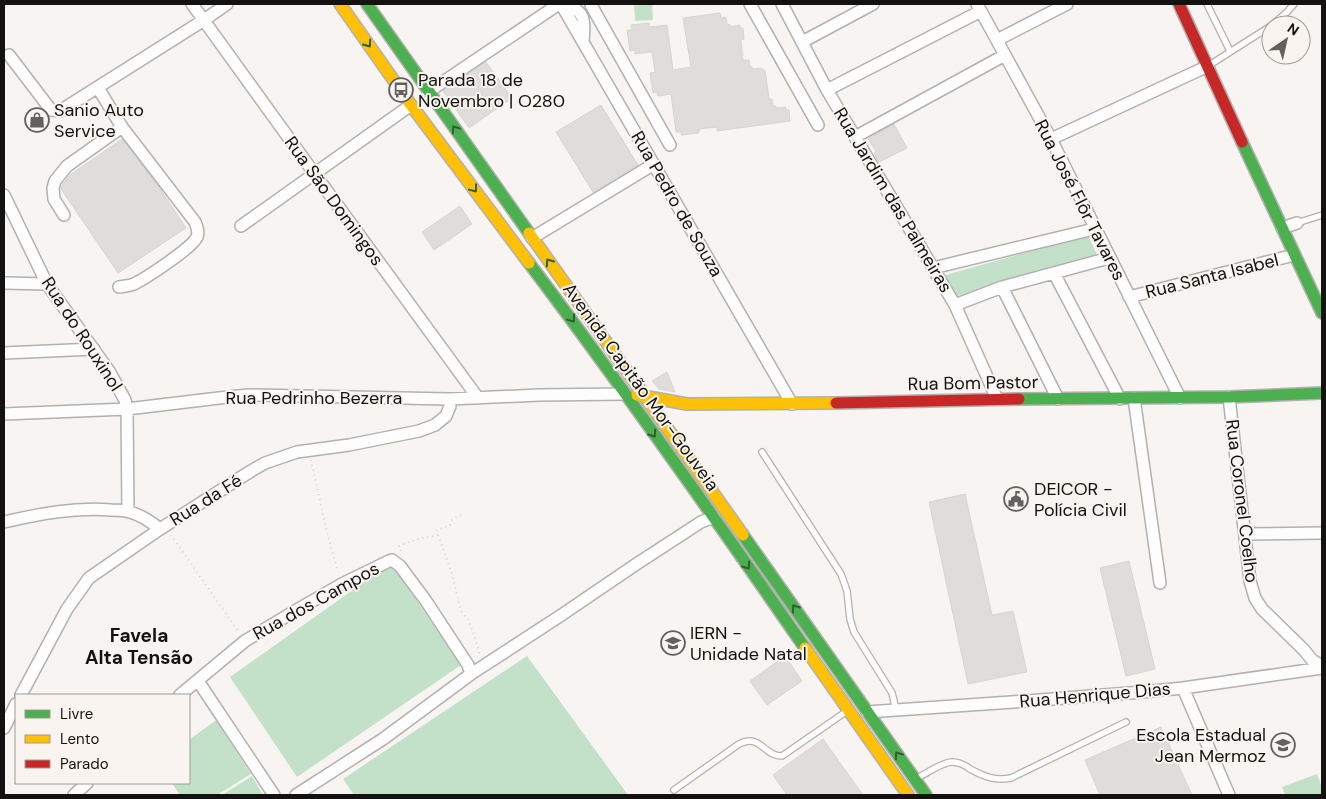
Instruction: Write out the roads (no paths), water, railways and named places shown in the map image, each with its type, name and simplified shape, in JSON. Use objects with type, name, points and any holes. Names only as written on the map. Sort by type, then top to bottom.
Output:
[{"type":"main road","name":"Avenida Capitão Mor-Gouveia","points":[[340,4],[411,105],[576,325],[715,519],[908,795]]},
{"type":"main road","name":"Avenida Capitão Mor-Gouveia","points":[[367,4],[926,795]]},
{"type":"main road","points":[[1179,4],[1322,313]]},
{"type":"main road","name":"Rua Bom Pastor","points":[[625,394],[687,404],[792,404],[997,399],[1229,397],[1322,393]]},
{"type":"main road","points":[[796,636],[808,627]]},
{"type":"street","name":"Rua São Domingos","points":[[192,4],[478,398]]},
{"type":"street","points":[[9,55],[51,110],[63,110],[227,4]]},
{"type":"street","points":[[428,92],[561,4],[571,6],[580,12],[584,21],[583,41]]},
{"type":"street","name":"Rua Pedro de Souza","points":[[561,4],[792,404]]},
{"type":"street","points":[[580,12],[591,4],[670,145]]},
{"type":"street","points":[[750,4],[818,125]]},
{"type":"street","name":"Rua Jardim das Palmeiras","points":[[782,4],[827,90],[955,304],[997,399]]},
{"type":"street","points":[[802,42],[873,4]]},
{"type":"street","points":[[997,40],[1067,4]]},
{"type":"street","points":[[827,90],[979,7]]},
{"type":"street","name":"Rua José Flôr Tavares","points":[[979,7],[1051,139],[1094,229],[1180,398]]},
{"type":"street","points":[[855,137],[1005,55]]},
{"type":"street","points":[[1051,139],[1208,66]]},
{"type":"street","points":[[98,88],[122,127],[195,222],[198,231],[196,238],[186,250],[134,284],[119,287]]},
{"type":"street","points":[[241,226],[411,105]]},
{"type":"street","points":[[64,215],[54,199],[53,188],[55,181],[67,166],[122,127]]},
{"type":"street","points":[[532,238],[654,164]]},
{"type":"street","name":"Rua do Rouxinol","points":[[4,195],[47,284],[109,371],[124,400],[127,409],[128,511]]},
{"type":"street","points":[[1282,228],[1297,223]]},
{"type":"street","points":[[933,268],[1094,229]]},
{"type":"street","name":"Rua Santa Isabel","points":[[1129,297],[1294,255]]},
{"type":"street","points":[[955,304],[1002,287],[1109,258]]},
{"type":"street","points":[[1054,273],[1120,399]]},
{"type":"street","points":[[4,282],[47,284]]},
{"type":"street","points":[[1002,287],[1058,399]]},
{"type":"street","points":[[4,353],[94,349]]},
{"type":"street","name":"Rua Pedrinho Bezerra","points":[[4,414],[127,409],[249,395],[450,399],[625,394]]},
{"type":"street","name":"Rua Coronel Coelho","points":[[1229,397],[1250,581],[1255,598],[1262,609],[1312,660],[1322,667]]},
{"type":"street","points":[[1134,398],[1160,584]]},
{"type":"street","name":"Rua da Fé","points":[[22,694],[67,609],[90,578],[162,527],[258,467],[280,458],[297,452],[350,445],[427,428],[446,416],[450,406],[450,399]]},
{"type":"street","points":[[4,522],[72,509],[99,509],[128,511],[162,527]]},
{"type":"street","points":[[296,795],[383,739],[470,670],[560,616],[634,564],[700,522],[715,519]]},
{"type":"street","points":[[1245,534],[1322,533]]},
{"type":"street","name":"Rua dos Campos","points":[[181,694],[245,641],[342,584],[392,560],[400,566],[426,601],[470,670]]},
{"type":"street","name":"Rua Henrique Dias","points":[[867,712],[1183,688],[1322,667]]},
{"type":"street","points":[[198,681],[274,795]]},
{"type":"street","points":[[1183,688],[1229,795]]},
{"type":"street","points":[[4,728],[15,706]]},
{"type":"street","points":[[74,795],[87,784]]},
{"type":"lane","points":[[1207,4],[1230,51]]},
{"type":"lane","points":[[1284,15],[1294,4]]},
{"type":"lane","points":[[1208,66],[1261,32]]},
{"type":"lane","points":[[1297,223],[1322,215]]},
{"type":"lane","points":[[762,452],[841,574],[847,591],[850,619],[854,632],[892,693],[896,710]]},
{"type":"lane","points":[[674,790],[739,744],[753,740],[776,756],[782,756],[848,710]]},
{"type":"lane","points":[[915,779],[946,763],[953,762],[963,764],[990,778],[1001,780],[1011,778],[1126,722]]},
{"type":"place","name":"Parada 18 de Novembro | O280","points":[[401,90]]},
{"type":"place","name":"Sanio Auto Service","points":[[37,120]]},
{"type":"place","name":"DEICOR - Polícia Civil","points":[[1016,499]]},
{"type":"place","name":"IERN - Unidade Natal","points":[[673,643]]},
{"type":"place","name":"Escola Estadual Jean Mermoz","points":[[1283,745]]},
{"type":"district","name":"Favela Alta Tensão","points":[[139,646]]}]
